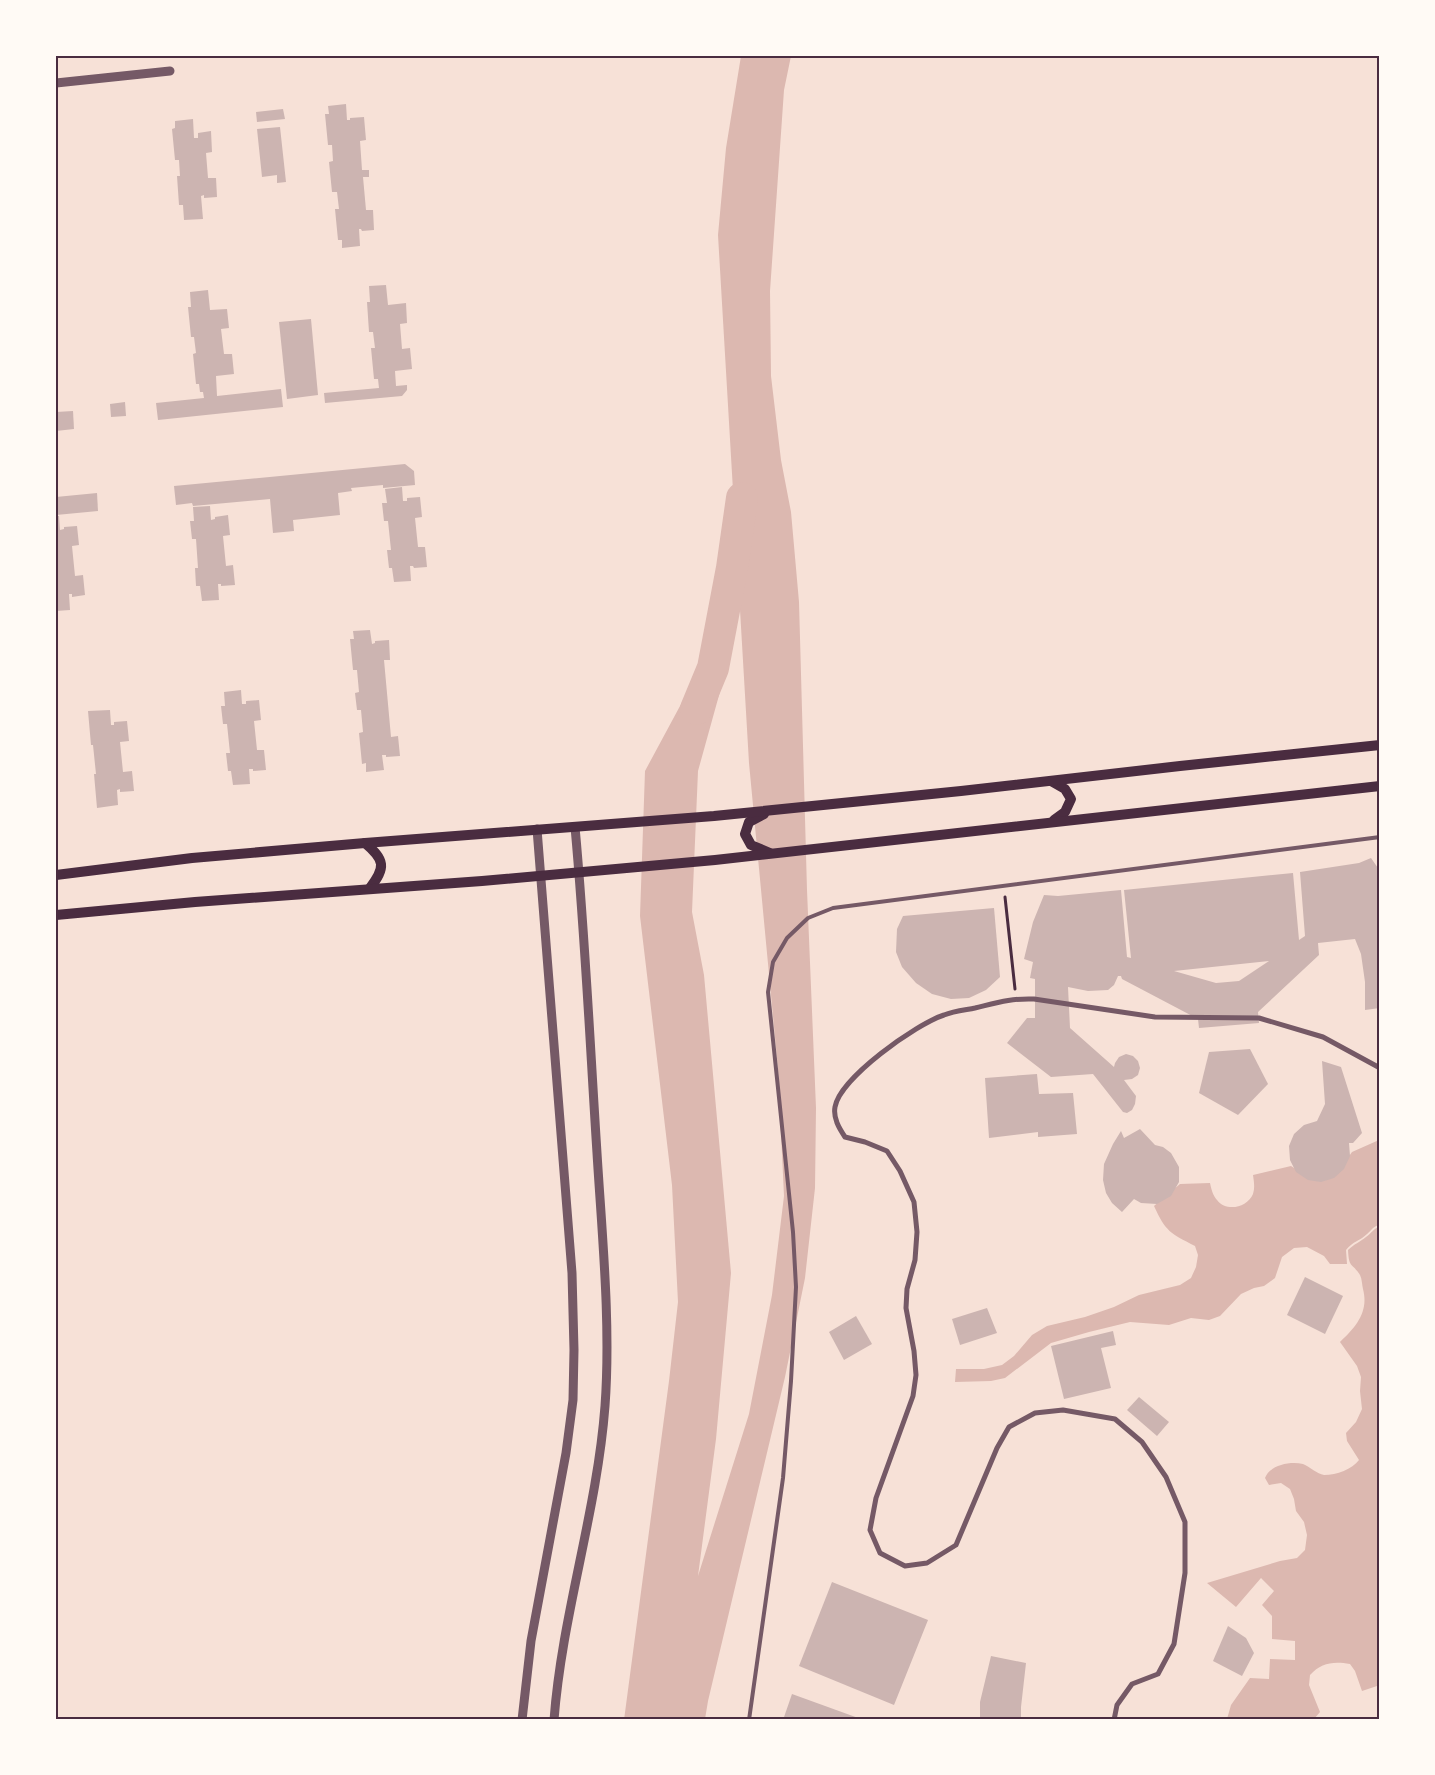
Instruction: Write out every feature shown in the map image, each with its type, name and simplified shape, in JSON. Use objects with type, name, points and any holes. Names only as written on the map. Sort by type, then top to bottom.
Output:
[{"type":"main road","points":[[56,875],[192,858],[770,811],[1380,745]]},
{"type":"main road","points":[[1051,781],[1065,789],[1071,799],[1065,812],[1051,822]]},
{"type":"main road","points":[[56,915],[716,860],[1380,786]]},
{"type":"main road","points":[[770,811],[749,822],[745,834],[751,844],[771,854]]},
{"type":"main road","points":[[365,843],[378,854],[382,862],[381,874],[370,888]]},
{"type":"street","points":[[56,83],[170,70]]},
{"type":"street","points":[[553,1718],[563,1649],[598,1463],[605,1407],[606,1367],[604,1269],[580,873],[575,827]]},
{"type":"street","points":[[524,1716],[531,1641],[566,1453],[573,1400],[574,1350],[572,1273],[537,829]]},
{"type":"street","points":[[1114,1719],[1117,1705],[1132,1684],[1158,1674],[1174,1644],[1185,1573],[1185,1522],[1166,1477],[1142,1442],[1115,1419],[1063,1410],[1035,1413],[1009,1427],[997,1448],[956,1545],[927,1563],[905,1566],[880,1553],[870,1530],[876,1498],[913,1396],[914,1351],[906,1308],[907,1289],[915,1260],[917,1232],[914,1202],[900,1170],[887,1151],[845,1137],[837,1124],[834,1109],[838,1096],[867,1065],[904,1036],[943,1015],[1016,998],[1155,1017],[1259,1018],[1323,1037],[1380,1068]]},
{"type":"lane","points":[[749,1719],[783,1478],[796,1287],[793,1232],[768,992],[773,962],[787,938],[808,918],[833,908],[1380,837]]},
{"type":"path","points":[[1004,886],[1016,998]]},
{"type":"shaded area","points":[[741,56],[791,56],[784,90],[770,291],[771,376],[781,460],[791,512],[799,602],[816,1108],[815,1188],[805,1278],[785,1377],[705,1719],[624,1720],[678,1302],[672,1185],[640,916],[645,771],[701,667],[726,670],[698,771],[692,912],[704,975],[731,1273],[716,1439],[698,1576],[749,1414],[772,1295],[784,1196],[778,1069],[749,763],[718,235],[726,148]]},
{"type":"shaded area","points":[[1379,1140],[1379,1225],[1346,1250],[1347,1264],[1330,1264],[1324,1256],[1307,1247],[1294,1248],[1282,1257],[1275,1278],[1264,1286],[1241,1294],[1220,1316],[1209,1320],[1191,1318],[1169,1325],[1130,1322],[1089,1332],[1051,1343],[1005,1378],[991,1381],[955,1382],[956,1369],[984,1369],[1002,1365],[1014,1356],[1032,1335],[1047,1326],[1085,1317],[1139,1295],[1180,1285],[1191,1278],[1198,1255],[1195,1246],[1170,1231],[1154,1206],[1180,1184],[1210,1183],[1214,1196],[1221,1204],[1236,1207],[1246,1203],[1253,1194],[1253,1175],[1291,1166],[1311,1179],[1338,1172],[1352,1152]]},
{"type":"shaded area","points":[[1379,1227],[1380,1662],[1377,1686],[1362,1691],[1350,1664],[1328,1664],[1318,1668],[1310,1675],[1309,1685],[1320,1712],[1314,1719],[1227,1719],[1231,1705],[1250,1678],[1269,1679],[1270,1659],[1295,1660],[1295,1641],[1272,1639],[1272,1616],[1262,1605],[1274,1591],[1261,1578],[1236,1607],[1207,1583],[1297,1558],[1305,1550],[1307,1535],[1304,1522],[1296,1511],[1290,1489],[1281,1483],[1269,1485],[1265,1478],[1271,1470],[1281,1465],[1298,1463],[1321,1474],[1329,1475],[1348,1469],[1359,1460],[1347,1441],[1346,1433],[1356,1422],[1362,1409],[1361,1377],[1357,1366],[1340,1342],[1356,1325],[1364,1305],[1361,1278],[1350,1263],[1348,1250]]},
{"type":"building","points":[[346,104],[347,120],[364,117],[366,140],[360,141],[362,170],[369,170],[369,177],[363,177],[366,210],[373,210],[374,230],[359,229],[360,246],[342,248],[342,240],[338,240],[335,209],[339,209],[337,192],[332,192],[329,162],[333,161],[332,145],[328,145],[325,114],[329,114],[328,106]]},
{"type":"building","points":[[283,109],[285,119],[257,122],[256,112]]},
{"type":"building","points":[[193,119],[194,138],[198,138],[198,133],[211,131],[212,152],[206,153],[208,178],[216,178],[217,197],[204,198],[204,195],[201,196],[203,219],[184,220],[183,205],[179,205],[177,176],[180,176],[179,160],[175,160],[172,129],[175,128],[175,121]]},
{"type":"building","points":[[280,127],[286,182],[277,183],[277,175],[262,177],[257,129]]},
{"type":"building","points":[[386,285],[388,305],[406,303],[407,323],[400,324],[402,349],[410,348],[412,369],[395,371],[396,386],[407,385],[407,390],[402,396],[325,403],[324,393],[379,388],[378,379],[374,379],[371,348],[375,348],[373,332],[369,332],[367,302],[370,302],[369,286]]},
{"type":"building","points":[[208,290],[210,310],[227,309],[229,328],[221,329],[224,354],[232,354],[234,374],[216,376],[217,396],[281,389],[283,407],[158,420],[156,403],[204,398],[199,384],[196,384],[193,354],[196,353],[194,337],[191,337],[188,307],[191,307],[190,292]]},
{"type":"building","points":[[311,319],[318,395],[287,399],[279,322]]},
{"type":"building","points":[[125,402],[126,416],[111,417],[110,404]]},
{"type":"building","points":[[73,411],[74,429],[56,431],[56,412]]},
{"type":"building","points":[[405,464],[414,471],[415,485],[351,488],[352,491],[338,493],[340,515],[293,520],[294,531],[273,533],[270,499],[193,506],[192,503],[176,505],[174,486]]},
{"type":"building","points":[[402,487],[403,501],[407,501],[407,498],[420,497],[422,517],[415,518],[418,547],[425,547],[427,567],[410,566],[411,581],[394,582],[392,568],[389,568],[387,550],[391,550],[388,521],[384,521],[382,503],[387,503],[385,489]]},
{"type":"building","points":[[97,493],[98,511],[56,515],[56,497]]},
{"type":"building","points":[[210,506],[211,520],[228,515],[230,535],[223,536],[226,566],[233,565],[235,585],[221,586],[218,584],[219,600],[202,601],[200,586],[196,586],[195,568],[198,568],[196,539],[192,539],[190,521],[194,521],[193,507]]},
{"type":"building","points":[[56,516],[59,516],[60,530],[64,527],[77,526],[79,545],[72,546],[75,576],[83,575],[85,595],[72,597],[72,594],[69,594],[70,610],[56,611]]},
{"type":"building","points":[[370,630],[372,644],[375,641],[389,640],[390,660],[384,660],[391,737],[398,736],[400,756],[382,755],[384,770],[366,772],[366,763],[362,764],[359,733],[363,732],[361,710],[357,710],[355,693],[359,692],[357,670],[353,670],[350,639],[354,639],[353,631]]},
{"type":"building","points":[[241,690],[242,704],[246,704],[246,701],[259,700],[261,720],[254,721],[257,750],[264,750],[266,770],[249,769],[250,784],[233,785],[231,771],[228,771],[226,753],[230,753],[227,724],[223,724],[221,706],[225,706],[224,692]]},
{"type":"building","points":[[110,710],[111,725],[114,725],[114,722],[127,721],[129,741],[120,742],[123,772],[132,771],[134,791],[120,792],[120,789],[117,790],[118,805],[97,808],[94,774],[96,774],[88,711]]},
{"type":"building","points":[[1371,858],[1380,871],[1380,1008],[1365,1010],[1365,982],[1361,954],[1355,939],[1318,943],[1319,955],[1258,1012],[1259,1023],[1199,1028],[1198,1019],[1122,979],[1121,976],[1118,976],[1114,985],[1108,990],[1088,991],[1068,987],[1070,1028],[1114,1067],[1119,1057],[1126,1054],[1138,1061],[1140,1068],[1138,1075],[1124,1080],[1136,1096],[1132,1110],[1127,1113],[1123,1112],[1093,1074],[1051,1077],[1007,1043],[1027,1018],[1035,1018],[1035,979],[1030,978],[1033,962],[1024,959],[1033,922],[1044,895],[1058,896],[1121,890],[1127,957],[1131,958],[1124,890],[1293,873],[1299,940],[1305,936],[1300,872],[1359,863]],"holes":[[[1269,961],[1239,981],[1216,983],[1174,971]]]},
{"type":"building","points":[[994,908],[1000,977],[986,990],[969,998],[951,999],[932,994],[916,983],[902,967],[896,952],[897,929],[903,916]]},
{"type":"building","points":[[1250,1049],[1268,1084],[1238,1115],[1199,1093],[1209,1052]]},
{"type":"building","points":[[1322,1061],[1341,1067],[1362,1133],[1353,1143],[1349,1143],[1350,1156],[1344,1169],[1334,1178],[1321,1182],[1308,1180],[1296,1172],[1290,1160],[1289,1146],[1294,1134],[1304,1125],[1317,1121],[1325,1104]]},
{"type":"building","points":[[1037,1074],[1039,1094],[1073,1093],[1077,1134],[1038,1137],[1038,1132],[989,1138],[985,1078]]},
{"type":"building","points":[[1140,1129],[1155,1145],[1171,1153],[1179,1167],[1179,1182],[1171,1196],[1157,1204],[1141,1203],[1134,1199],[1122,1212],[1112,1203],[1106,1193],[1103,1180],[1104,1164],[1121,1131],[1124,1138]]},
{"type":"building","points":[[1305,1277],[1343,1296],[1325,1334],[1287,1315]]},
{"type":"building","points":[[987,1308],[997,1333],[960,1345],[952,1319]]},
{"type":"building","points":[[856,1316],[872,1344],[844,1360],[829,1332]]},
{"type":"building","points":[[1113,1331],[1116,1345],[1101,1348],[1111,1388],[1064,1399],[1051,1346]]},
{"type":"building","points":[[1139,1397],[1169,1422],[1157,1436],[1127,1410]]},
{"type":"building","points":[[832,1582],[928,1620],[894,1705],[799,1666]]},
{"type":"building","points":[[1228,1626],[1246,1638],[1254,1653],[1242,1676],[1213,1661]]},
{"type":"building","points":[[991,1656],[1026,1663],[1021,1720],[980,1720],[980,1702]]},
{"type":"building","points":[[792,1694],[861,1719],[861,1720],[783,1720]]},
{"type":"waterway","points":[[696,709],[713,668],[732,568],[742,498]]}]
